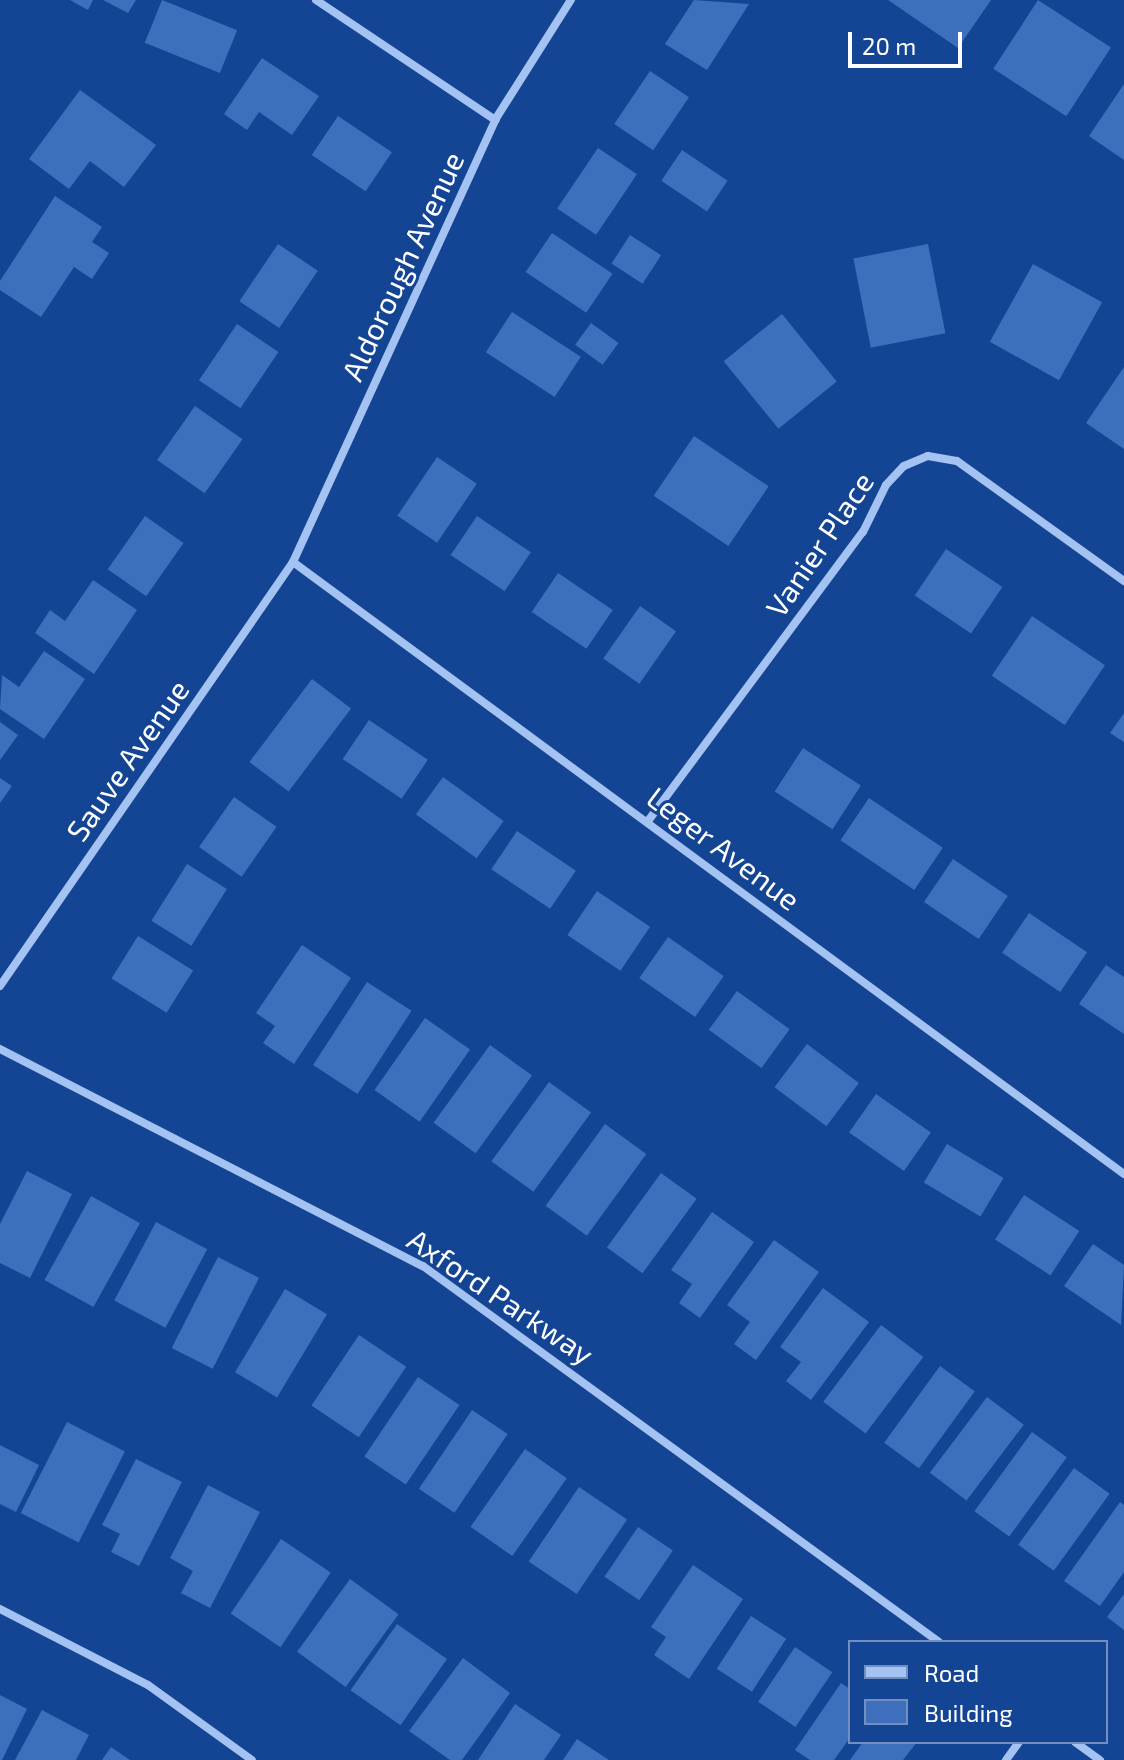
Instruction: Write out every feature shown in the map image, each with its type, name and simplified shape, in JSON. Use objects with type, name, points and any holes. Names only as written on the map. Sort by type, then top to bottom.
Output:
[{"type":"street","points":[[316,0],[495,120]]},
{"type":"street","name":"Aldorough Avenue","points":[[293,562],[495,120],[571,0]]},
{"type":"street","name":"Vanier Place","points":[[648,821],[863,532],[886,485],[904,466],[928,456],[957,461],[1124,581]]},
{"type":"street","name":"Leger Avenue","points":[[293,562],[1124,1174]]},
{"type":"street","name":"Sauve Avenue","points":[[0,986],[293,562]]},
{"type":"street","name":"Axford Parkway","points":[[0,1049],[423,1266],[936,1640]]},
{"type":"street","points":[[0,1609],[148,1685],[252,1760]]},
{"type":"street","points":[[1078,1744],[1100,1760]]},
{"type":"building","points":[[70,0],[93,0],[88,10]]},
{"type":"building","points":[[103,0],[136,0],[128,13]]},
{"type":"building","points":[[162,0],[237,30],[220,73],[145,43]]},
{"type":"building","points":[[694,0],[749,4],[707,70],[665,44]]},
{"type":"building","points":[[888,0],[991,0],[958,48]]},
{"type":"building","points":[[1038,0],[1111,47],[1066,116],[993,69]]},
{"type":"building","points":[[262,58],[319,96],[292,135],[259,112],[247,130],[224,114]]},
{"type":"building","points":[[650,71],[689,97],[653,150],[614,124]]},
{"type":"building","points":[[1124,84],[1124,160],[1089,136]]},
{"type":"building","points":[[80,90],[156,145],[124,187],[90,161],[69,189],[29,159]]},
{"type":"building","points":[[338,116],[392,152],[366,191],[312,155]]},
{"type":"building","points":[[598,148],[637,174],[596,235],[557,209]]},
{"type":"building","points":[[682,150],[728,181],[707,211],[661,181]]},
{"type":"building","points":[[55,196],[102,227],[92,242],[109,253],[92,279],[74,267],[41,317],[0,290],[0,281]]},
{"type":"building","points":[[552,233],[613,274],[586,313],[526,272]]},
{"type":"building","points":[[630,235],[661,255],[643,284],[611,264]]},
{"type":"building","points":[[278,244],[318,271],[279,328],[239,301]]},
{"type":"building","points":[[928,244],[945,333],[871,348],[853,259]]},
{"type":"building","points":[[1033,264],[1102,302],[1059,380],[990,342]]},
{"type":"building","points":[[512,312],[581,357],[555,397],[486,352]]},
{"type":"building","points":[[782,314],[837,382],[778,429],[724,361]]},
{"type":"building","points":[[591,323],[619,343],[603,365],[575,345]]},
{"type":"building","points":[[237,324],[278,352],[240,408],[199,380]]},
{"type":"building","points":[[1124,367],[1124,449],[1086,423]]},
{"type":"building","points":[[195,406],[243,439],[205,493],[157,460]]},
{"type":"building","points":[[694,436],[769,486],[728,546],[654,496]]},
{"type":"building","points":[[437,457],[477,484],[437,543],[397,516]]},
{"type":"building","points":[[145,516],[184,543],[146,596],[108,569]]},
{"type":"building","points":[[477,516],[531,552],[505,591],[451,555]]},
{"type":"building","points":[[946,549],[1002,587],[971,633],[915,595]]},
{"type":"building","points":[[558,573],[613,610],[586,649],[532,612]]},
{"type":"building","points":[[93,580],[137,610],[94,674],[35,633],[50,610],[65,621]]},
{"type":"building","points":[[640,606],[676,631],[639,684],[603,658]]},
{"type":"building","points":[[1032,616],[1105,665],[1065,725],[992,676]]},
{"type":"building","points":[[44,651],[85,679],[44,739],[0,709],[2,675],[19,687]]},
{"type":"building","points":[[312,679],[351,708],[289,792],[249,762]]},
{"type":"building","points":[[1124,713],[1124,742],[1110,733]]},
{"type":"building","points":[[369,720],[428,760],[402,799],[343,759]]},
{"type":"building","points":[[0,722],[18,735],[0,760]]},
{"type":"building","points":[[803,748],[861,786],[833,829],[775,792]]},
{"type":"building","points":[[443,777],[504,821],[477,858],[416,814]]},
{"type":"building","points":[[0,778],[12,786],[0,803]]},
{"type":"building","points":[[234,797],[277,827],[242,877],[199,847]]},
{"type":"building","points":[[869,798],[943,848],[914,890],[840,840]]},
{"type":"building","points":[[517,831],[576,871],[550,909],[491,869]]},
{"type":"building","points":[[953,859],[1008,896],[979,939],[924,902]]},
{"type":"building","points":[[187,864],[227,889],[191,946],[151,921]]},
{"type":"building","points":[[597,891],[650,927],[620,971],[567,935]]},
{"type":"building","points":[[1029,913],[1087,952],[1060,992],[1002,953]]},
{"type":"building","points":[[138,936],[193,970],[167,1013],[112,978]]},
{"type":"building","points":[[668,937],[724,976],[695,1017],[639,978]]},
{"type":"building","points":[[302,945],[351,978],[294,1064],[263,1043],[275,1026],[256,1013]]},
{"type":"building","points":[[1106,965],[1124,977],[1124,1034],[1079,1004]]},
{"type":"building","points":[[367,982],[411,1011],[358,1094],[313,1065]]},
{"type":"building","points":[[737,991],[790,1029],[761,1068],[709,1030]]},
{"type":"building","points":[[425,1018],[470,1050],[420,1122],[375,1090]]},
{"type":"building","points":[[807,1044],[859,1083],[826,1126],[775,1087]]},
{"type":"building","points":[[490,1045],[532,1076],[476,1153],[434,1123]]},
{"type":"building","points":[[549,1082],[591,1113],[533,1192],[491,1161]]},
{"type":"building","points":[[876,1094],[931,1132],[904,1171],[849,1133]]},
{"type":"building","points":[[605,1124],[646,1154],[587,1236],[546,1206]]},
{"type":"building","points":[[947,1144],[1004,1178],[980,1217],[924,1183]]},
{"type":"building","points":[[27,1171],[72,1194],[30,1278],[0,1263],[0,1224]]},
{"type":"building","points":[[661,1173],[697,1199],[643,1273],[607,1247]]},
{"type":"building","points":[[1024,1195],[1079,1231],[1050,1275],[995,1239]]},
{"type":"building","points":[[91,1196],[140,1223],[93,1307],[44,1280]]},
{"type":"building","points":[[712,1212],[754,1242],[700,1318],[679,1303],[692,1284],[671,1270]]},
{"type":"building","points":[[156,1222],[207,1249],[165,1328],[114,1301]]},
{"type":"building","points":[[774,1240],[819,1272],[756,1360],[734,1344],[750,1322],[727,1305]]},
{"type":"building","points":[[1093,1244],[1124,1265],[1121,1325],[1064,1286]]},
{"type":"building","points":[[218,1257],[259,1278],[213,1369],[172,1348]]},
{"type":"building","points":[[823,1288],[869,1322],[811,1400],[786,1381],[801,1362],[780,1347]]},
{"type":"building","points":[[285,1289],[327,1314],[277,1397],[235,1372]]},
{"type":"building","points":[[881,1325],[923,1357],[866,1434],[823,1402]]},
{"type":"building","points":[[359,1335],[406,1367],[359,1437],[311,1405]]},
{"type":"building","points":[[940,1366],[975,1391],[919,1468],[884,1443]]},
{"type":"building","points":[[418,1377],[459,1405],[406,1485],[364,1457]]},
{"type":"building","points":[[987,1397],[1024,1425],[967,1501],[930,1473]]},
{"type":"building","points":[[472,1410],[508,1434],[455,1513],[419,1489]]},
{"type":"building","points":[[67,1422],[125,1452],[79,1542],[21,1513]]},
{"type":"building","points":[[1032,1432],[1067,1457],[1009,1537],[974,1511]]},
{"type":"building","points":[[0,1445],[39,1465],[16,1512],[0,1504]]},
{"type":"building","points":[[525,1449],[567,1478],[512,1556],[471,1527]]},
{"type":"building","points":[[136,1459],[182,1482],[139,1566],[111,1552],[120,1534],[102,1525]]},
{"type":"building","points":[[1074,1468],[1110,1494],[1054,1571],[1018,1545]]},
{"type":"building","points":[[208,1485],[260,1512],[210,1608],[181,1593],[193,1571],[170,1558]]},
{"type":"building","points":[[579,1487],[627,1519],[577,1594],[529,1562]]},
{"type":"building","points":[[1120,1502],[1124,1505],[1124,1572],[1100,1606],[1064,1581]]},
{"type":"building","points":[[638,1527],[673,1550],[639,1600],[604,1577]]},
{"type":"building","points":[[281,1539],[331,1573],[280,1647],[231,1614]]},
{"type":"building","points":[[693,1565],[743,1599],[689,1679],[654,1655],[666,1637],[651,1627]]},
{"type":"building","points":[[350,1579],[399,1614],[346,1687],[297,1652]]},
{"type":"building","points":[[1124,1594],[1124,1630],[1107,1617]]},
{"type":"building","points":[[751,1616],[786,1639],[752,1692],[717,1669]]},
{"type":"building","points":[[397,1624],[447,1659],[401,1725],[351,1690]]},
{"type":"building","points":[[795,1647],[832,1672],[795,1727],[758,1702]]},
{"type":"building","points":[[463,1658],[510,1693],[462,1760],[450,1760],[409,1731]]},
{"type":"building","points":[[841,1683],[848,1688],[848,1741],[834,1760],[810,1760],[795,1750]]},
{"type":"building","points":[[0,1695],[27,1709],[2,1760],[0,1760]]},
{"type":"building","points":[[515,1704],[561,1735],[544,1760],[478,1760]]},
{"type":"building","points":[[42,1710],[89,1735],[76,1760],[15,1760]]},
{"type":"building","points":[[577,1739],[609,1760],[563,1760]]},
{"type":"building","points":[[862,1744],[915,1744],[903,1760],[850,1760]]},
{"type":"building","points":[[111,1747],[130,1760],[102,1760]]}]
